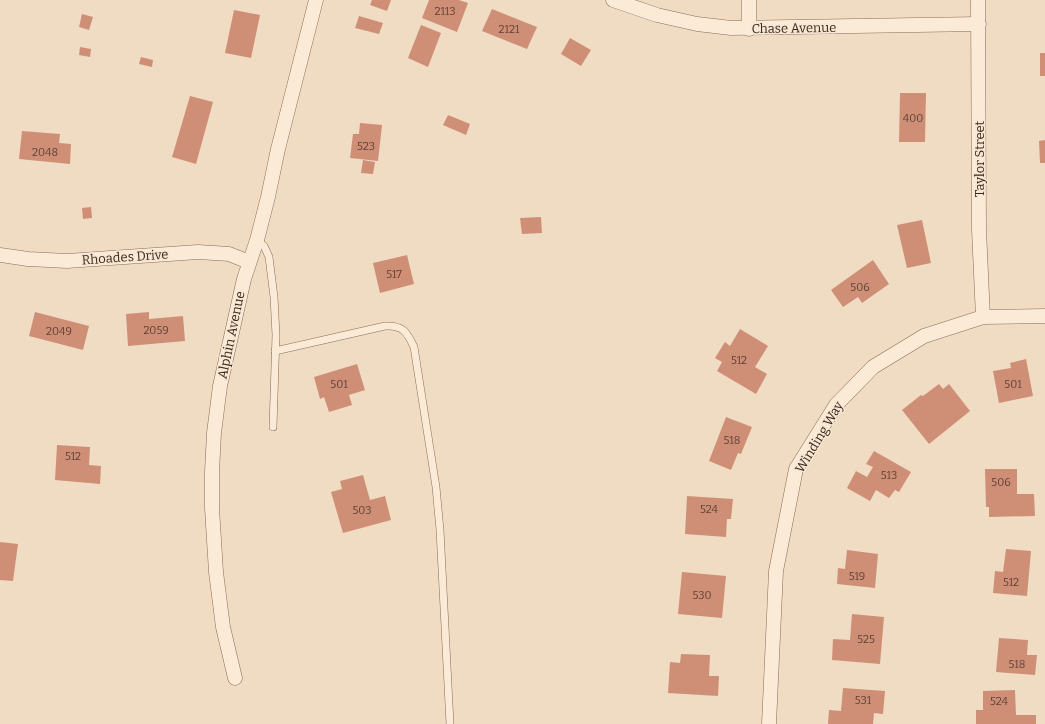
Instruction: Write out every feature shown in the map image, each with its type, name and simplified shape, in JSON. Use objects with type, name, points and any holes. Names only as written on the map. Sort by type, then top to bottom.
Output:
[{"type":"street","name":"Alphin Avenue","points":[[236,678],[226,643],[218,598],[212,508],[214,433],[220,386],[244,279],[257,240],[268,198],[278,149],[316,0]]},
{"type":"street","name":"Chase Avenue","points":[[613,0],[657,15],[697,24],[731,28],[749,29],[979,24]]},
{"type":"street","points":[[749,0],[749,29]]},
{"type":"street","name":"Taylor Street","points":[[978,0],[979,230],[983,317]]},
{"type":"street","name":"Rhoades Drive","points":[[0,255],[28,259],[67,261],[198,252],[229,254],[250,262]]},
{"type":"street","name":"Winding Way","points":[[769,724],[776,571],[796,469],[836,404],[873,367],[924,336],[983,317],[1045,316]]},
{"type":"lane","points":[[257,240],[264,246],[269,257],[274,297],[275,351],[273,427]]},
{"type":"lane","points":[[275,351],[385,326],[394,326],[403,329],[409,336],[414,347],[440,530],[450,724]]},
{"type":"building","points":[[372,0],[391,0],[387,11],[370,5]]},
{"type":"building","points":[[429,0],[459,0],[468,3],[457,32],[422,18]]},
{"type":"building","points":[[492,9],[537,27],[527,49],[482,31]]},
{"type":"building","points":[[234,10],[260,15],[251,58],[225,53]]},
{"type":"building","points":[[82,14],[93,17],[89,30],[79,27]]},
{"type":"building","points":[[359,16],[383,23],[379,34],[355,28]]},
{"type":"building","points":[[421,25],[441,33],[428,67],[408,58]]},
{"type":"building","points":[[570,38],[591,50],[581,66],[561,54]]},
{"type":"building","points":[[80,47],[91,49],[90,57],[79,55]]},
{"type":"building","points":[[1040,53],[1045,53],[1045,76],[1040,76]]},
{"type":"building","points":[[141,57],[153,60],[152,67],[139,64]]},
{"type":"building","points":[[900,93],[926,93],[925,142],[899,142]]},
{"type":"building","points":[[190,96],[213,102],[196,164],[172,157]]},
{"type":"building","points":[[448,115],[470,124],[466,135],[443,125]]},
{"type":"building","points":[[360,123],[382,125],[378,161],[350,158],[353,134],[359,134]]},
{"type":"building","points":[[22,131],[60,134],[59,143],[71,144],[70,164],[19,159]]},
{"type":"building","points":[[1045,140],[1045,163],[1040,163],[1039,141]]},
{"type":"building","points":[[363,160],[375,162],[373,174],[361,173]]},
{"type":"building","points":[[91,207],[92,218],[83,219],[82,208]]},
{"type":"building","points":[[541,217],[542,233],[522,234],[520,218]]},
{"type":"building","points":[[922,220],[931,263],[907,268],[897,225]]},
{"type":"building","points":[[407,255],[414,284],[380,293],[373,263]]},
{"type":"building","points":[[873,260],[889,284],[862,303],[858,297],[843,307],[831,290]]},
{"type":"building","points":[[35,312],[89,326],[83,350],[29,336]]},
{"type":"building","points":[[149,312],[149,319],[183,316],[185,341],[128,346],[126,314]]},
{"type":"building","points":[[740,329],[768,346],[755,367],[767,374],[756,394],[717,371],[722,362],[715,358],[725,342],[730,346]]},
{"type":"building","points":[[1026,359],[1033,396],[999,403],[993,371],[1011,368],[1010,363]]},
{"type":"building","points":[[357,364],[365,390],[349,395],[352,405],[329,412],[324,397],[320,399],[314,377]]},
{"type":"building","points":[[939,384],[943,389],[949,384],[970,411],[929,444],[902,410],[921,395],[923,396]]},
{"type":"building","points":[[726,417],[752,427],[741,454],[738,453],[731,470],[709,461]]},
{"type":"building","points":[[57,445],[90,447],[89,465],[101,466],[100,484],[55,480]]},
{"type":"building","points":[[874,451],[911,472],[899,492],[895,490],[889,498],[876,490],[870,501],[847,488],[856,471],[867,477],[873,467],[866,464]]},
{"type":"building","points":[[985,469],[1017,469],[1017,494],[1034,494],[1035,516],[989,517],[989,507],[986,507]]},
{"type":"building","points":[[363,475],[370,500],[385,496],[391,520],[343,533],[331,492],[342,489],[340,481]]},
{"type":"building","points":[[687,496],[733,499],[731,519],[727,519],[726,537],[685,534]]},
{"type":"building","points":[[0,542],[18,544],[13,581],[0,580]]},
{"type":"building","points":[[1006,549],[1031,551],[1027,596],[993,593],[995,571],[1003,572]]},
{"type":"building","points":[[847,550],[878,554],[875,588],[837,584],[838,568],[845,569]]},
{"type":"building","points":[[682,572],[726,576],[722,618],[678,614]]},
{"type":"building","points":[[852,614],[884,617],[880,664],[832,660],[833,639],[850,640]]},
{"type":"building","points":[[999,638],[1028,640],[1027,655],[1037,655],[1035,675],[996,672]]},
{"type":"building","points":[[681,654],[710,655],[709,676],[719,676],[718,696],[668,693],[670,662],[680,663]]},
{"type":"building","points":[[843,688],[885,691],[883,714],[874,713],[873,724],[828,724],[829,710],[841,711]]},
{"type":"building","points":[[1015,690],[1016,715],[1036,715],[1036,724],[976,724],[976,710],[983,710],[983,691]]}]
